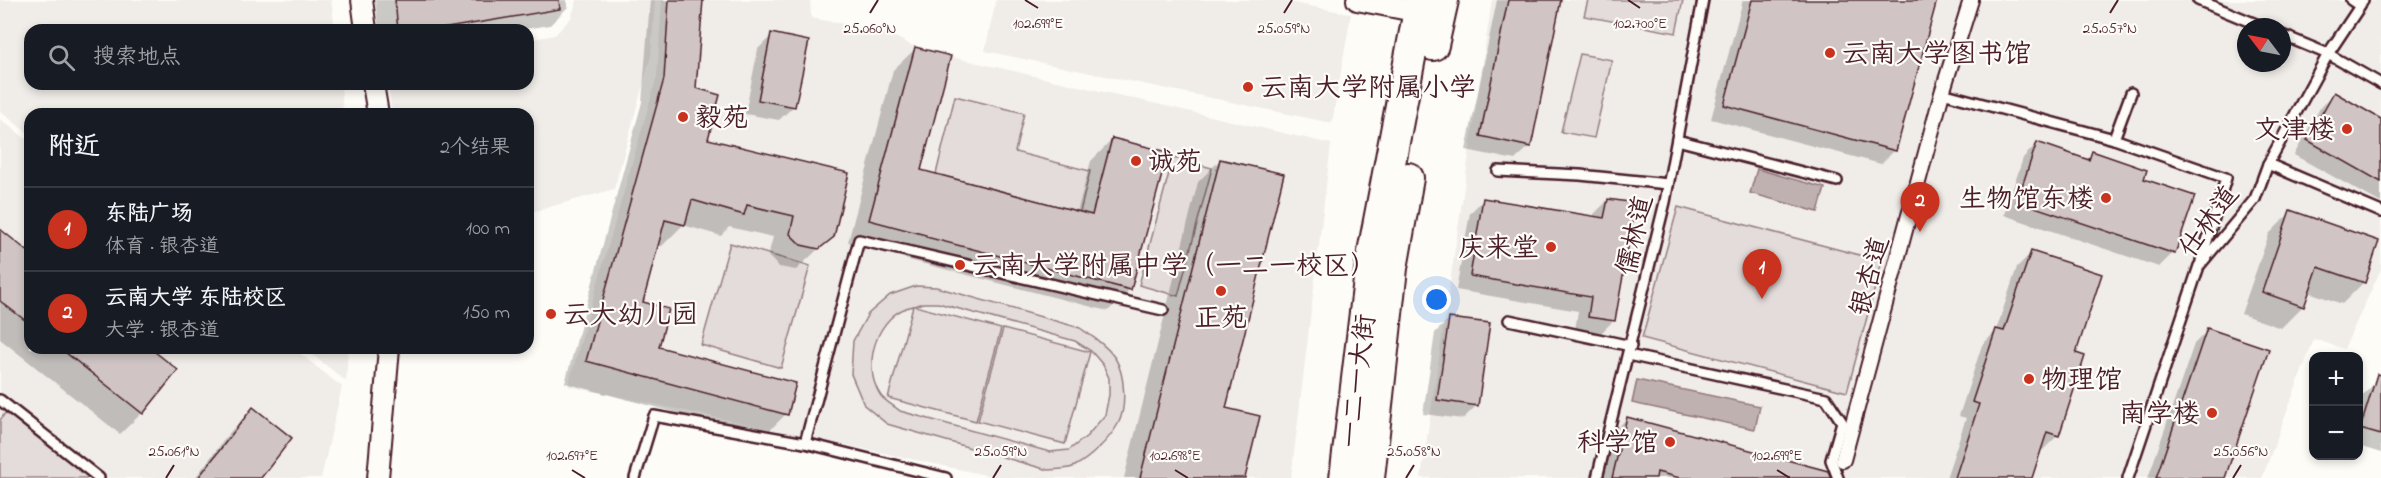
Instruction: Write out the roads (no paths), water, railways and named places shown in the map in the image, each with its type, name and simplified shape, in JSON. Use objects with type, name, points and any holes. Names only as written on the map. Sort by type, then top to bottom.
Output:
[{"type":"main road","name":"一二一大街","points":[[1345,478],[1371,263],[1428,4]]},
{"type":"main road","name":"一二一大街","points":[[1369,478],[1392,268],[1418,115],[1428,4]]},
{"type":"street","points":[[362,0],[365,24]]},
{"type":"street","points":[[1357,0],[1428,4]]},
{"type":"street","name":"银杏道","points":[[1843,460],[1942,93],[1971,0]]},
{"type":"street","points":[[374,90],[377,108]]},
{"type":"street","points":[[378,478],[388,354]]},
{"type":"lane","name":"儒林道","points":[[1597,478],[1668,184],[1703,0]]},
{"type":"lane","points":[[2198,0],[2241,18]]},
{"type":"lane","points":[[2351,0],[2362,3]]},
{"type":"lane","name":"仕林道","points":[[2128,478],[2199,266],[2255,199],[2268,164],[2328,54],[2362,3]]},
{"type":"lane","points":[[2291,39],[2328,54],[2381,84]]},
{"type":"lane","points":[[1942,93],[2114,139],[2226,178],[2199,266]]},
{"type":"lane","points":[[2114,139],[2131,93]]},
{"type":"lane","points":[[1677,140],[1837,181]]},
{"type":"lane","points":[[2268,164],[2381,212]]},
{"type":"lane","points":[[1498,171],[1580,175],[1668,184]]},
{"type":"lane","points":[[805,443],[859,240],[1163,310]]},
{"type":"lane","points":[[1509,320],[1826,398],[1842,422],[1831,460],[1838,478]]},
{"type":"lane","points":[[0,400],[99,478]]},
{"type":"lane","points":[[634,478],[654,416],[805,443],[946,478]]},
{"type":"lane","points":[[1838,478],[1843,460]]},
{"type":"place","name":"云南大学图书馆","points":[[1830,53]]},
{"type":"place","name":"云南大学附属小学","points":[[1248,87]]},
{"type":"place","name":"毅苑","points":[[683,117]]},
{"type":"place","name":"文津楼","points":[[2347,129]]},
{"type":"place","name":"诚苑","points":[[1136,161]]},
{"type":"place","name":"生物馆东楼","points":[[2106,198]]},
{"type":"place","name":"云南大学 东陆校区","points":[[1920,232]]},
{"type":"place","name":"庆来堂","points":[[1551,247]]},
{"type":"place","name":"云南大学附属中学（一二一校区）","points":[[960,265]]},
{"type":"place","name":"正苑","points":[[1221,291]]},
{"type":"place","name":"东陆广场","points":[[1762,299]]},
{"type":"place","name":"云大幼儿园","points":[[551,314]]},
{"type":"place","name":"物理馆","points":[[2029,379]]},
{"type":"place","name":"南学楼","points":[[2212,413]]},
{"type":"place","name":"科学馆","points":[[1670,442]]}]
